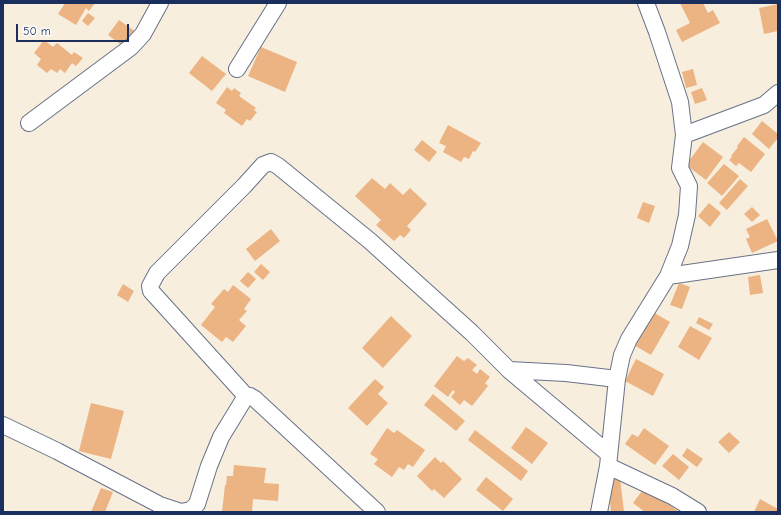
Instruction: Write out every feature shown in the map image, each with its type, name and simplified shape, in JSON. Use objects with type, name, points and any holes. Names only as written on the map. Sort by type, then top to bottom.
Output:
[{"type":"street","points":[[29,123],[131,47],[143,34],[160,3]]},
{"type":"street","points":[[237,69],[278,3]]},
{"type":"street","points":[[599,512],[609,460],[616,379],[622,355],[629,339],[668,276],[680,246],[687,215],[689,186],[680,168],[684,135],[680,102],[646,3]]},
{"type":"street","points":[[684,135],[764,105],[778,93]]},
{"type":"street","points":[[377,512],[255,399],[250,396],[246,396],[151,291],[150,286],[157,273],[263,165],[271,162],[278,166],[370,241],[472,332],[509,370],[609,460],[698,512]]},
{"type":"street","points":[[668,276],[778,260]]},
{"type":"street","points":[[509,370],[566,373],[616,379]]},
{"type":"street","points":[[3,425],[160,505],[181,512],[191,511],[197,504],[209,466],[221,437],[246,396]]},
{"type":"building","points":[[65,3],[95,3],[89,11],[86,8],[76,25],[58,14]]},
{"type":"building","points":[[680,3],[703,3],[708,13],[713,10],[720,23],[682,42],[676,30],[690,23]]},
{"type":"building","points":[[778,4],[778,31],[764,34],[759,8]]},
{"type":"building","points":[[88,13],[95,18],[88,26],[82,21]]},
{"type":"building","points":[[119,20],[136,32],[124,47],[108,35]]},
{"type":"building","points":[[44,40],[53,47],[57,43],[72,55],[74,52],[83,58],[76,66],[72,63],[65,73],[60,69],[57,73],[51,69],[47,73],[37,65],[41,59],[34,53]]},
{"type":"building","points":[[261,47],[297,62],[285,92],[248,76]]},
{"type":"building","points":[[202,56],[226,74],[212,91],[189,73]]},
{"type":"building","points":[[693,69],[697,85],[686,88],[682,72]]},
{"type":"building","points":[[227,87],[232,91],[234,88],[241,93],[239,96],[256,108],[254,110],[257,112],[250,121],[247,119],[242,126],[224,113],[226,110],[216,103]]},
{"type":"building","points":[[702,88],[707,100],[695,104],[691,92]]},
{"type":"building","points":[[762,121],[778,134],[778,138],[769,149],[752,134]]},
{"type":"building","points":[[448,125],[481,143],[475,152],[473,151],[469,159],[464,157],[461,162],[443,152],[446,146],[439,143]]},
{"type":"building","points":[[744,137],[765,154],[751,172],[739,163],[736,166],[729,160]]},
{"type":"building","points":[[422,140],[437,152],[429,162],[414,150]]},
{"type":"building","points":[[703,142],[723,157],[706,180],[686,165]]},
{"type":"building","points":[[724,164],[739,176],[722,196],[707,183]]},
{"type":"building","points":[[372,178],[385,189],[390,183],[403,195],[410,188],[427,204],[407,226],[411,230],[404,238],[400,235],[394,241],[376,225],[381,220],[355,196]]},
{"type":"building","points":[[740,179],[748,186],[727,210],[719,203]]},
{"type":"building","points":[[643,202],[655,206],[649,223],[637,218]]},
{"type":"building","points":[[709,203],[721,213],[710,227],[698,216]]},
{"type":"building","points":[[752,207],[760,215],[752,222],[744,214]]},
{"type":"building","points":[[767,219],[778,241],[752,253],[746,239],[750,237],[746,229]]},
{"type":"building","points":[[271,229],[280,241],[255,261],[246,249]]},
{"type":"building","points":[[261,264],[270,272],[263,280],[254,272]]},
{"type":"building","points":[[248,272],[256,279],[248,288],[240,281]]},
{"type":"building","points":[[760,275],[763,293],[750,295],[748,277]]},
{"type":"building","points":[[679,283],[690,287],[682,309],[670,305]]},
{"type":"building","points":[[123,284],[134,291],[128,302],[117,295]]},
{"type":"building","points":[[233,285],[251,299],[244,309],[247,311],[239,320],[246,326],[233,342],[226,337],[222,342],[201,325],[215,307],[211,304],[224,289],[228,292]]},
{"type":"building","points":[[651,311],[670,322],[651,355],[632,344]]},
{"type":"building","points":[[391,316],[412,336],[383,368],[362,348]]},
{"type":"building","points":[[699,317],[713,324],[709,330],[696,323]]},
{"type":"building","points":[[690,326],[712,338],[699,360],[678,347]]},
{"type":"building","points":[[457,356],[464,361],[468,358],[477,365],[472,370],[477,374],[480,369],[490,377],[485,383],[488,386],[472,406],[464,400],[460,405],[451,397],[455,392],[453,390],[448,397],[434,386]]},
{"type":"building","points":[[636,359],[664,374],[653,396],[625,381]]},
{"type":"building","points":[[375,379],[384,387],[378,394],[388,403],[367,426],[348,408]]},
{"type":"building","points":[[433,394],[465,421],[456,431],[424,405]]},
{"type":"building","points":[[91,403],[124,411],[111,459],[79,451]]},
{"type":"building","points":[[526,427],[548,443],[532,464],[511,448]]},
{"type":"building","points":[[387,428],[394,433],[397,430],[425,450],[413,467],[408,464],[404,470],[399,467],[392,477],[374,464],[378,459],[370,454]]},
{"type":"building","points":[[644,428],[669,446],[655,465],[625,444],[632,434],[638,437]]},
{"type":"building","points":[[475,430],[528,471],[521,481],[468,440]]},
{"type":"building","points":[[729,432],[740,442],[729,453],[718,442]]},
{"type":"building","points":[[687,448],[703,459],[697,467],[682,456]]},
{"type":"building","points":[[673,454],[689,467],[679,480],[662,466]]},
{"type":"building","points":[[435,457],[441,463],[443,461],[462,479],[444,498],[434,489],[432,491],[417,476]]},
{"type":"building","points":[[234,465],[266,468],[264,483],[279,484],[278,501],[253,499],[252,512],[222,512],[227,476],[233,476]]},
{"type":"building","points":[[486,477],[513,499],[503,511],[476,490]]},
{"type":"building","points":[[620,478],[624,512],[611,512],[608,479]]},
{"type":"building","points":[[645,487],[679,512],[645,512],[633,503]]},
{"type":"building","points":[[101,488],[113,492],[105,512],[91,512]]},
{"type":"building","points":[[760,499],[778,509],[777,512],[754,512]]}]
